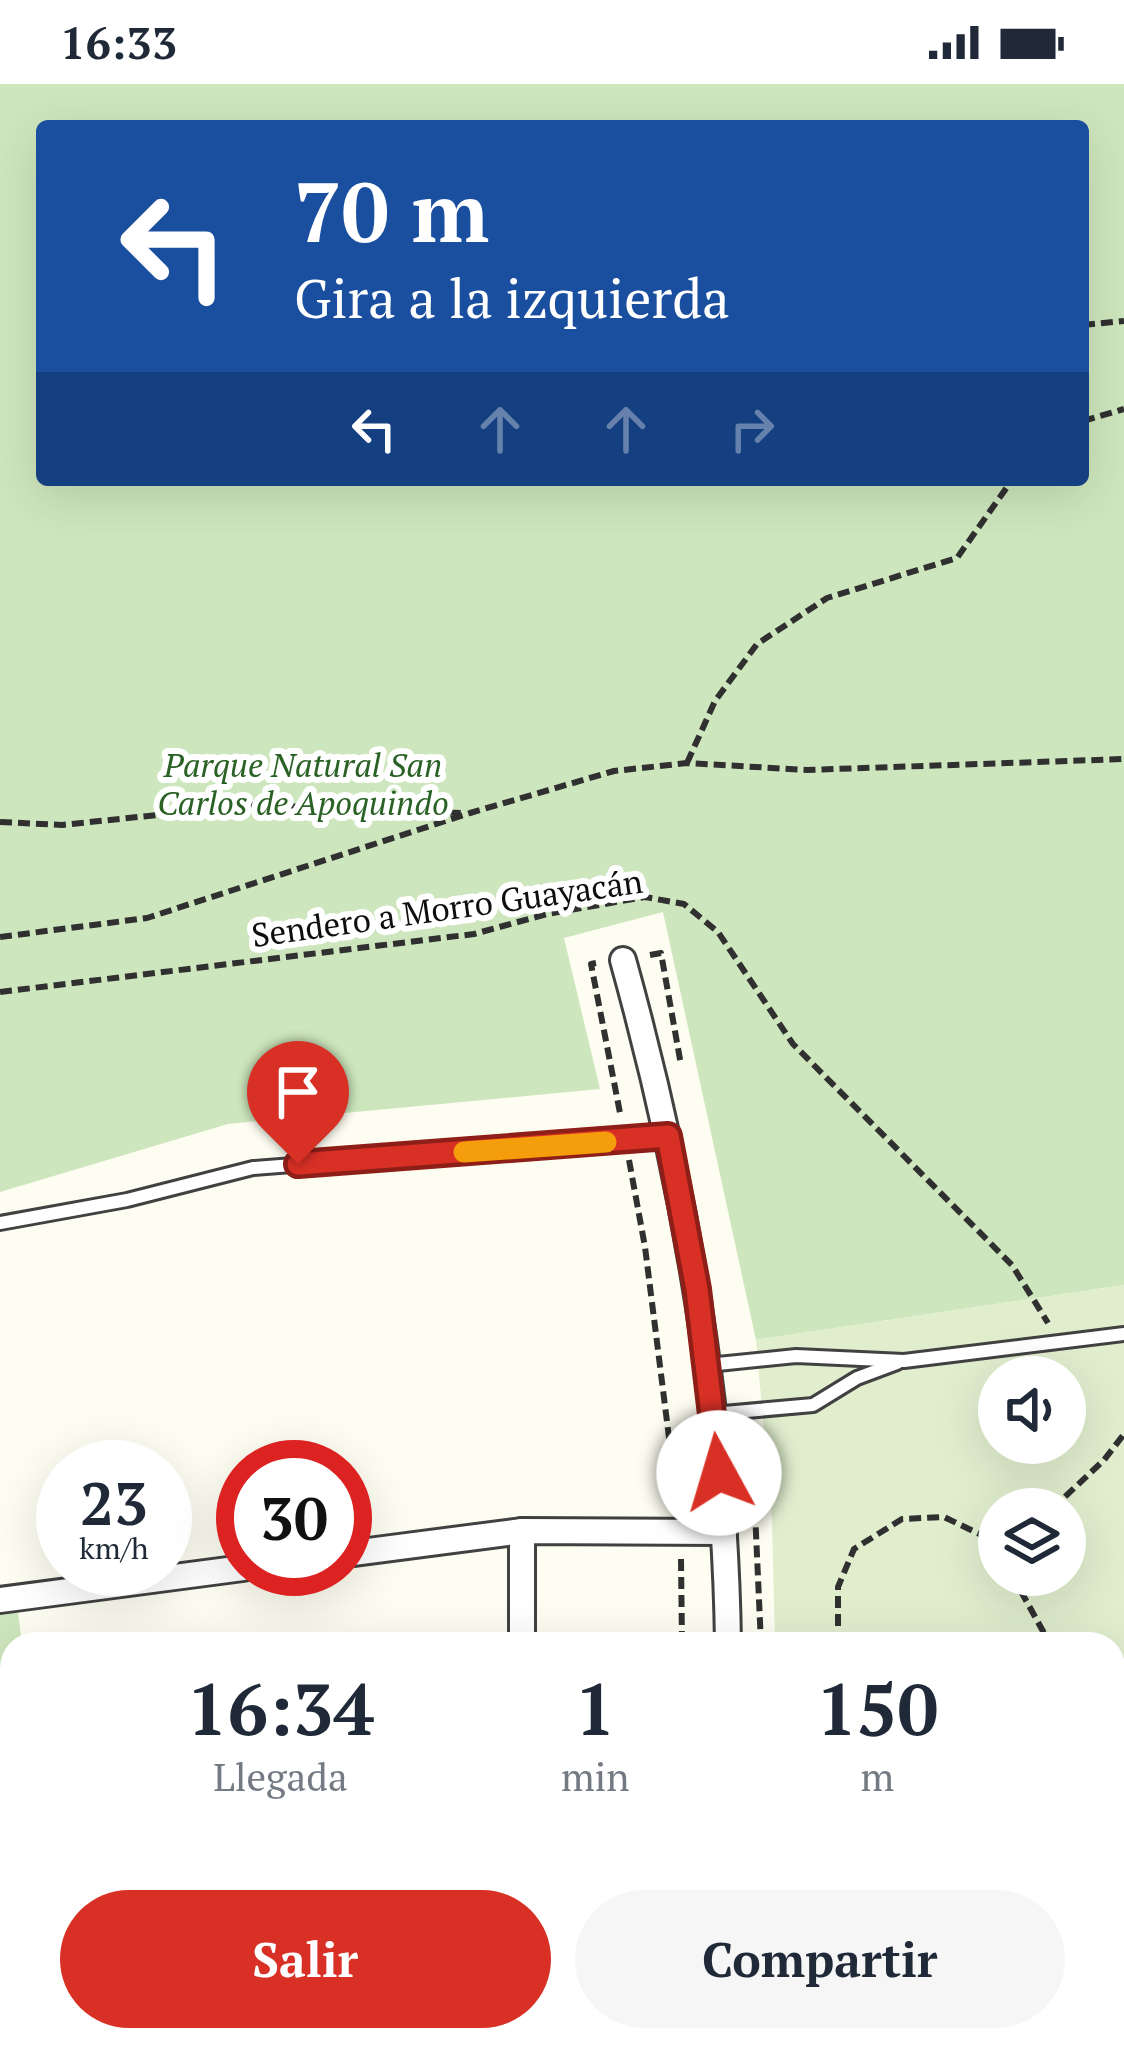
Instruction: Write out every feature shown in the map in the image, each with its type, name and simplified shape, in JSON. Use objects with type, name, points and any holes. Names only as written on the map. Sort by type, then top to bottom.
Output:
[{"type":"street","points":[[623,959],[668,1136],[707,1365],[724,1532],[728,1632]]},
{"type":"street","points":[[522,1531],[522,1632]]},
{"type":"street","points":[[372,1550],[522,1531],[724,1532]]},
{"type":"street","points":[[0,1600],[216,1572]]},
{"type":"lane","points":[[0,1223],[254,1168],[668,1136]]},
{"type":"lane","points":[[707,1365],[796,1356],[904,1361],[1124,1334]]},
{"type":"lane","points":[[713,1414],[813,1405],[857,1378],[904,1361]]},
{"type":"path","points":[[1089,324],[1124,321]]},
{"type":"path","points":[[1089,419],[1124,409]]},
{"type":"path","points":[[687,763],[715,701],[757,644],[827,598],[956,558],[1008,486]]},
{"type":"path","points":[[0,937],[147,918],[614,771],[687,763],[807,770],[1124,759]]},
{"type":"path","points":[[0,822],[62,825],[252,806],[470,813]]},
{"type":"path","name":"Sendero a Morro Guayacán","points":[[0,992],[474,934],[547,914],[645,897],[683,904],[718,932],[793,1044],[1012,1265],[1043,1312],[1055,1342]]},
{"type":"path","points":[[623,959],[592,964],[645,1246],[680,1532],[682,1632]]},
{"type":"path","points":[[1074,1488],[1124,1434]]},
{"type":"path","points":[[838,1632],[838,1588],[854,1549],[902,1519],[944,1517],[978,1533]]},
{"type":"path","points":[[1024,1596],[1043,1632]]},
{"type":"green space","name":"Parque Natural San Carlos de Apoquindo","points":[[0,84],[1124,84],[1124,1285],[756,1340],[663,912],[564,938],[600,1089],[228,1124],[0,1192]]},
{"type":"green space","points":[[1124,1285],[1124,1632],[775,1632],[772,1522],[756,1340]]},
{"type":"green space","points":[[18,1612],[20,1632],[0,1632],[0,1614]]},
{"type":"slow traffic","points":[[464,1152],[606,1142]]},
{"type":"route","points":[[298,1164],[668,1136],[697,1289],[719,1473]]}]
